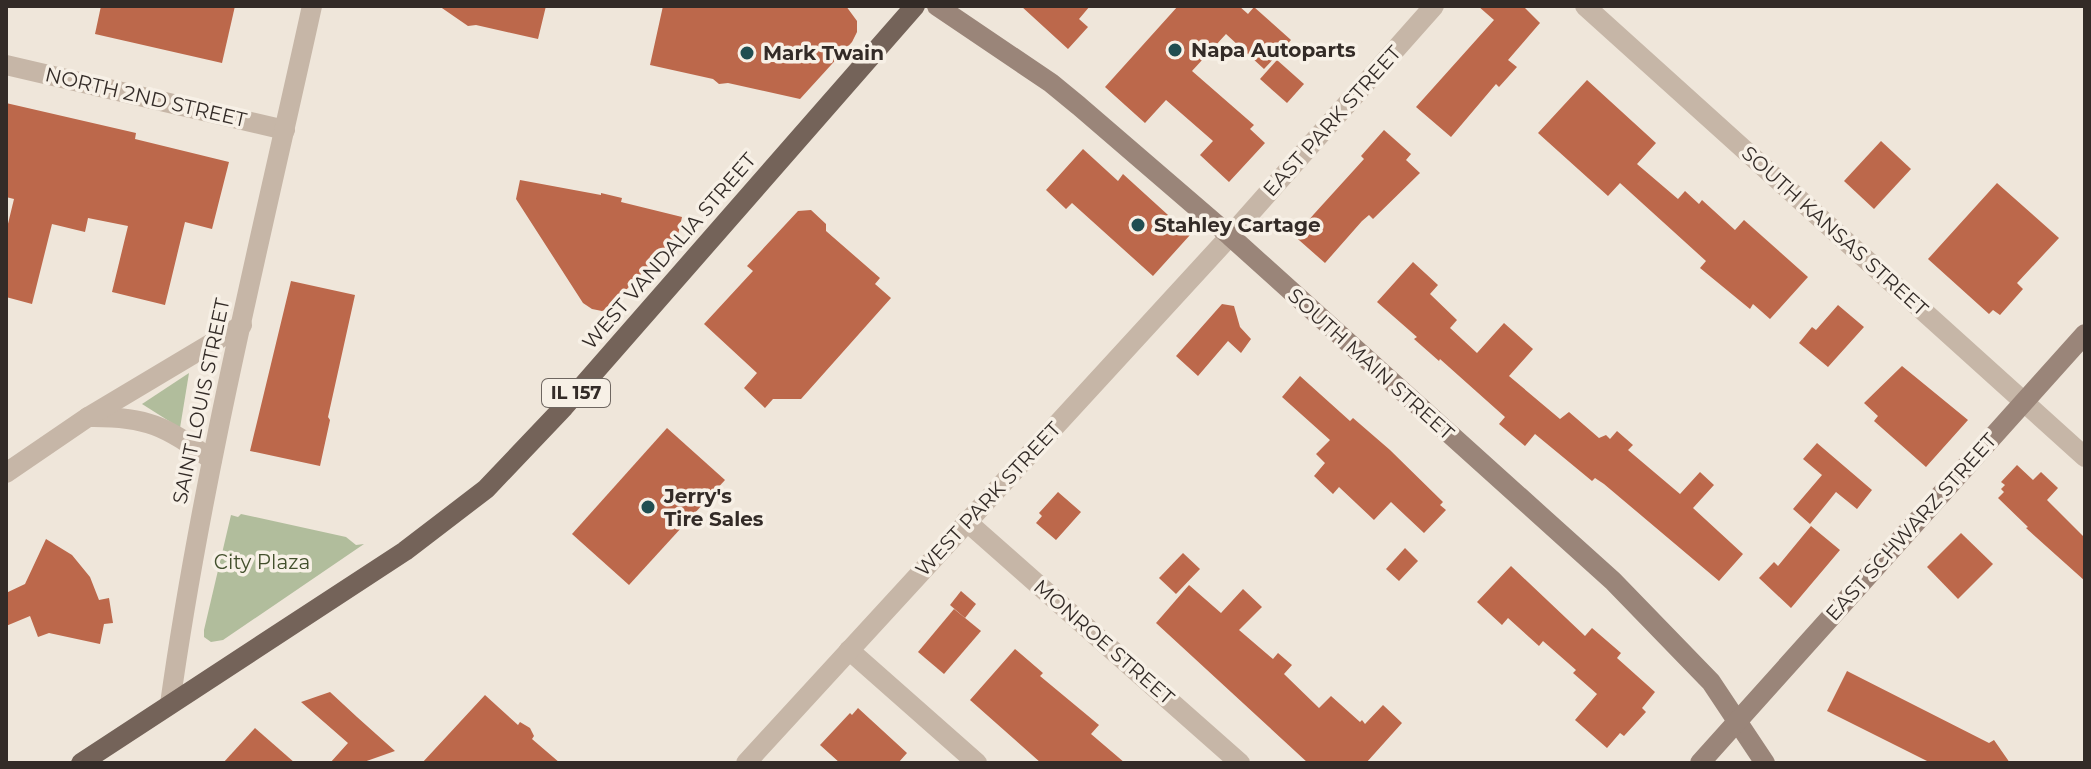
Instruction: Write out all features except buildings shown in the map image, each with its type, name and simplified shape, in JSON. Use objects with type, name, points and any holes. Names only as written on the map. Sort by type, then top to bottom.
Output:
[{"type":"main road","name":"WEST VANDALIA STREET","points":[[170,704],[405,551],[456,514],[507,469],[915,6]]},
{"type":"main road","name":"SOUTH MAIN STREET","points":[[937,6],[1058,89],[1230,236],[1613,581],[1711,682],[1765,763]]},
{"type":"main road","name":"EAST SCHWARZ STREET","points":[[1700,763],[2085,334]]},
{"type":"main road","name":"IL 157","points":[[81,763],[170,704]]},
{"type":"street","name":"SAINT LOUIS STREET","points":[[170,704],[212,460],[312,6]]},
{"type":"street","name":"EAST PARK STREET","points":[[1230,236],[1434,6]]},
{"type":"street","name":"SOUTH KANSAS STREET","points":[[1585,6],[2085,457]]},
{"type":"street","name":"NORTH 2ND STREET","points":[[6,65],[285,130]]},
{"type":"street","name":"WEST PARK STREET","points":[[746,763],[1230,236]]},
{"type":"street","points":[[6,473],[88,417],[242,325]]},
{"type":"street","points":[[88,417],[148,421],[175,433],[212,460]]},
{"type":"street","name":"MONROE STREET","points":[[966,521],[1240,763]]},
{"type":"street","points":[[849,650],[977,763]]},
{"type":"green space","points":[[189,373],[180,428],[142,404]]},
{"type":"green space","name":"City Plaza","points":[[241,514],[346,537],[356,545],[364,544],[223,640],[211,642],[204,637],[204,630],[231,515],[238,517]]},
{"type":"place","name":"Napa Autoparts","points":[[1175,50]]},
{"type":"place","name":"Mark Twain","points":[[747,53]]},
{"type":"place","name":"Stahley Cartage","points":[[1138,225]]},
{"type":"place","name":"Jerry's Tire Sales","points":[[648,507]]}]
